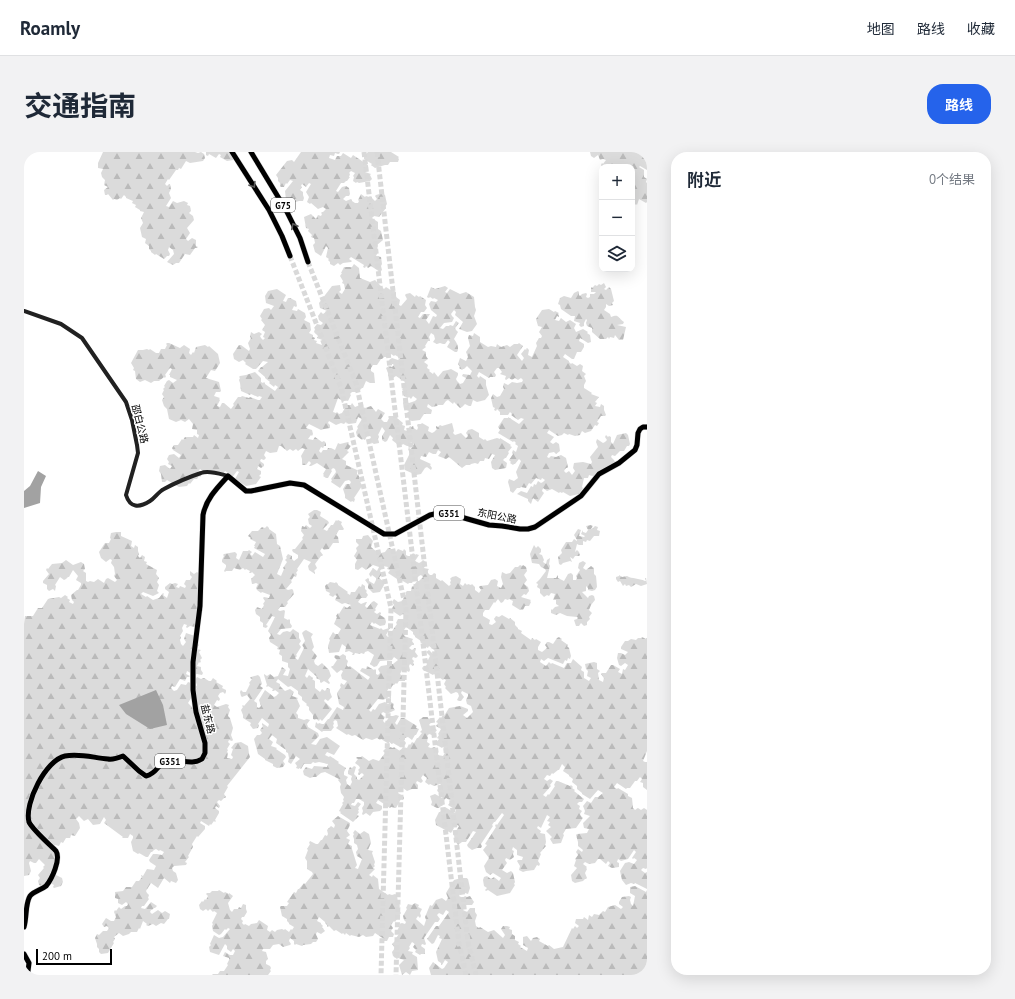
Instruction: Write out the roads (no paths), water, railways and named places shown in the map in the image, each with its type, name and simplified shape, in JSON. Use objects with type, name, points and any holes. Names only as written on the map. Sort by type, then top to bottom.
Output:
[{"type":"highway","name":"G75","points":[[232,152],[269,210],[290,256]]},
{"type":"highway","name":"G75","points":[[251,152],[286,210],[300,238],[308,262]]},
{"type":"highway","name":"东阳公路","points":[[228,476],[246,491],[251,492],[290,483],[304,485],[384,534],[395,534],[430,515],[443,512],[489,525],[528,529],[536,527],[581,496],[599,474],[619,463],[635,450],[640,429],[647,427]]},
{"type":"highway","name":"盐东路","points":[[24,927],[27,918],[28,900],[31,896],[47,885],[58,861],[56,851],[30,823],[27,813],[38,783],[44,772],[53,762],[64,756],[82,755],[110,760],[123,756],[146,776],[152,774],[161,764],[165,762],[172,760],[193,763],[202,759],[205,753],[205,743],[196,712],[193,690],[193,662],[200,606],[204,515],[208,500],[216,488],[228,476]]},
{"type":"highway","points":[[24,954],[29,963],[25,975]]},
{"type":"street","name":"邵白公路","points":[[24,311],[61,324],[82,338],[126,402],[138,445],[138,453],[126,495],[128,502],[132,505],[143,505],[151,501],[162,490],[203,472],[218,473],[228,476]]},
{"type":"tunnel","points":[[364,152],[459,943],[466,975]]},
{"type":"tunnel","points":[[377,152],[468,942],[476,975]]},
{"type":"tunnel","points":[[290,256],[341,387],[391,608],[381,975]]},
{"type":"tunnel","points":[[308,262],[356,383],[406,609],[396,975]]}]
